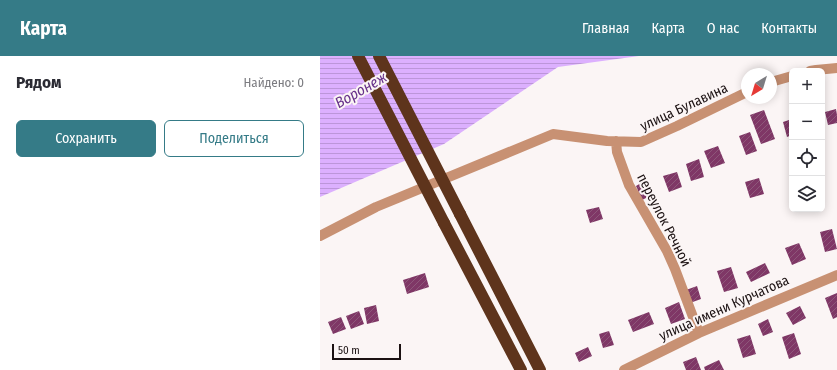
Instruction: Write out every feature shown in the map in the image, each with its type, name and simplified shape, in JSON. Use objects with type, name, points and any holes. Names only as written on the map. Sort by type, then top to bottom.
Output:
[{"type":"highway","points":[[358,56],[521,370]]},
{"type":"highway","points":[[379,56],[540,370]]},
{"type":"street","points":[[825,69],[837,68]]},
{"type":"street","points":[[777,80],[789,77]]},
{"type":"street","name":"улица Булавина","points":[[320,236],[376,207],[553,134],[612,141],[641,142],[741,95]]},
{"type":"street","name":"переулок Речной","points":[[612,141],[618,152],[629,185],[667,251],[699,333]]},
{"type":"street","name":"улица имени Курчатова","points":[[624,370],[699,333],[837,275]]},
{"type":"water","name":"Воронеж","points":[[320,56],[639,56],[558,67],[444,144],[320,197]]},
{"type":"building","points":[[836,109],[837,123],[828,125],[825,112]]},
{"type":"building","points":[[764,110],[775,139],[761,144],[750,115]]},
{"type":"building","points":[[789,120],[789,136],[787,137],[783,122]]},
{"type":"building","points":[[750,132],[757,151],[746,155],[739,136]]},
{"type":"building","points":[[718,146],[725,163],[711,168],[704,151]]},
{"type":"building","points":[[699,159],[704,177],[691,181],[686,164]]},
{"type":"building","points":[[677,172],[682,187],[669,192],[663,176]]},
{"type":"building","points":[[759,178],[764,194],[750,198],[745,182]]},
{"type":"building","points":[[646,180],[654,194],[642,200],[636,186]]},
{"type":"building","points":[[599,207],[603,219],[590,223],[586,210]]},
{"type":"building","points":[[832,229],[837,249],[825,252],[820,232]]},
{"type":"building","points":[[799,243],[806,259],[792,265],[785,248]]},
{"type":"building","points":[[765,263],[770,273],[751,282],[746,272]]},
{"type":"building","points":[[731,267],[738,288],[724,292],[717,271]]},
{"type":"building","points":[[425,273],[429,287],[407,294],[403,280]]},
{"type":"building","points":[[697,286],[701,299],[690,303],[686,290]]},
{"type":"building","points":[[837,293],[837,317],[833,319],[825,298]]},
{"type":"building","points":[[679,302],[685,319],[671,324],[665,308]]},
{"type":"building","points":[[376,305],[379,321],[367,324],[364,308]]},
{"type":"building","points":[[800,306],[806,318],[793,325],[786,313]]},
{"type":"building","points":[[359,311],[364,324],[351,329],[346,316]]},
{"type":"building","points":[[649,312],[654,324],[633,332],[628,320]]},
{"type":"building","points":[[341,317],[346,329],[333,334],[328,322]]},
{"type":"building","points":[[768,319],[773,332],[763,336],[758,324]]},
{"type":"building","points":[[609,331],[614,345],[603,348],[599,334]]},
{"type":"building","points":[[794,333],[801,354],[789,359],[782,337]]},
{"type":"building","points":[[750,335],[756,354],[743,358],[737,339]]},
{"type":"building","points":[[588,347],[592,356],[579,362],[575,353]]},
{"type":"building","points":[[696,357],[701,370],[686,370],[683,362]]},
{"type":"building","points":[[719,360],[724,370],[705,370],[704,367]]}]
